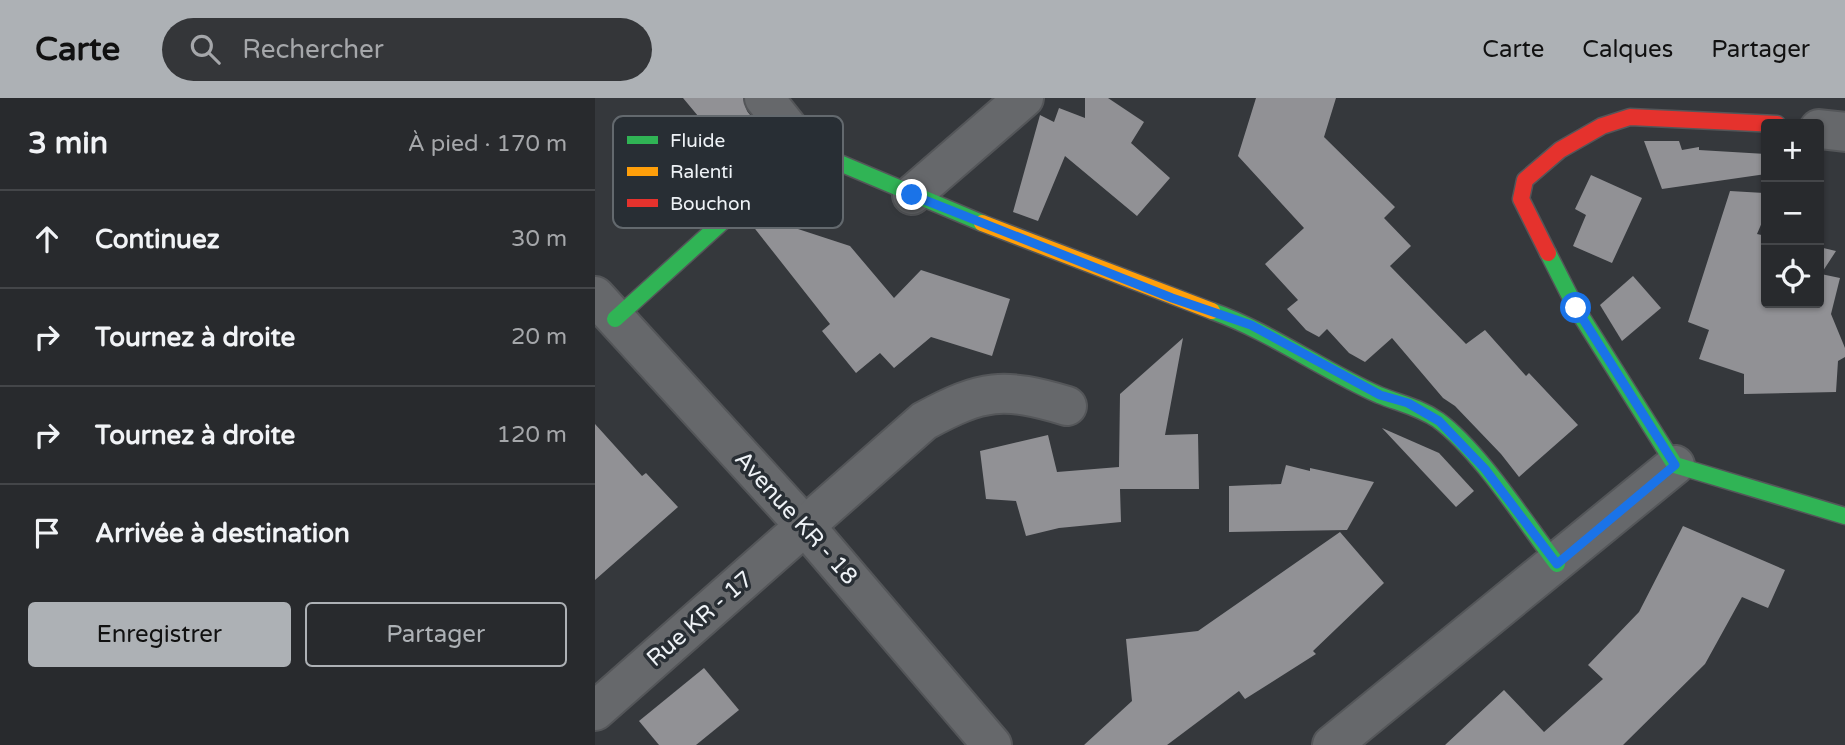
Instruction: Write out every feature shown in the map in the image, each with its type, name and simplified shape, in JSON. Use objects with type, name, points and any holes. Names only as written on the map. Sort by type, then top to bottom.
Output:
[{"type":"street","points":[[764,98],[778,116]]},
{"type":"street","points":[[912,195],[1024,98]]},
{"type":"street","points":[[1761,123],[1630,117],[1602,126],[1560,150],[1525,180],[1521,199],[1576,308],[1675,465],[1845,516]]},
{"type":"street","points":[[1824,130],[1845,132]]},
{"type":"street","points":[[843,165],[1172,298],[1251,325],[1380,395],[1408,403],[1439,421],[1485,469],[1557,564]]},
{"type":"street","points":[[602,310],[704,228]]},
{"type":"street","name":"Avenue KR - 18","points":[[602,310],[805,526],[992,745]]},
{"type":"street","name":"Rue KR - 17","points":[[595,711],[924,421],[961,401],[990,393],[1029,395],[1067,406]]},
{"type":"street","points":[[1332,745],[1675,465]]},
{"type":"building","points":[[683,98],[743,98],[751,116],[698,116]]},
{"type":"building","points":[[1085,98],[1108,98],[1144,122],[1131,143],[1170,178],[1137,216],[1065,156],[1038,221],[1013,212],[1040,115],[1054,122],[1059,108],[1085,118]]},
{"type":"building","points":[[1256,98],[1336,98],[1324,137],[1395,207],[1384,218],[1411,246],[1390,266],[1466,344],[1485,330],[1526,376],[1529,373],[1578,425],[1519,477],[1455,406],[1443,398],[1392,338],[1365,362],[1349,353],[1327,329],[1319,337],[1306,330],[1287,309],[1298,300],[1265,264],[1304,228],[1238,156]]},
{"type":"building","points":[[1644,141],[1679,141],[1682,150],[1699,147],[1699,150],[1761,154],[1761,175],[1662,189]]},
{"type":"building","points":[[1591,175],[1642,198],[1612,263],[1573,246],[1586,215],[1575,209]]},
{"type":"building","points":[[1730,191],[1761,193],[1761,225],[1757,234],[1761,235],[1761,308],[1824,308],[1824,275],[1840,278],[1831,314],[1845,348],[1845,357],[1838,361],[1836,392],[1744,394],[1744,374],[1699,359],[1709,330],[1688,322]]},
{"type":"building","points":[[754,228],[795,228],[850,246],[894,298],[921,270],[1010,299],[992,356],[931,337],[894,368],[880,353],[856,373],[822,331],[830,324]]},
{"type":"building","points":[[1824,248],[1836,251],[1824,269]]},
{"type":"building","points":[[1633,276],[1661,308],[1622,341],[1600,305]]},
{"type":"building","points":[[1183,338],[1165,435],[1198,434],[1199,489],[1120,489],[1121,522],[1059,528],[1026,536],[1016,501],[986,499],[980,451],[1048,435],[1057,472],[1119,467],[1120,394]]},
{"type":"building","points":[[595,424],[642,476],[646,473],[678,507],[595,580]]},
{"type":"building","points":[[1382,428],[1439,453],[1474,491],[1456,507]]},
{"type":"building","points":[[1286,465],[1374,482],[1347,530],[1229,532],[1229,486],[1281,484]]},
{"type":"building","points":[[1683,526],[1785,570],[1768,608],[1742,597],[1705,664],[1623,745],[1445,745],[1504,690],[1544,732],[1603,679],[1588,665],[1639,612]]},
{"type":"building","points":[[1340,532],[1384,583],[1313,651],[1316,654],[1245,699],[1239,691],[1167,745],[1084,745],[1132,701],[1126,639],[1198,631]]},
{"type":"building","points":[[704,668],[739,710],[696,745],[659,745],[639,721]]},
{"type":"traffic: fast","points":[[843,164],[982,223]]},
{"type":"traffic: fast","points":[[615,319],[716,228]]},
{"type":"traffic: fast","points":[[1548,253],[1576,308],[1675,465],[1845,516]]},
{"type":"traffic: fast","points":[[1212,311],[1255,329],[1358,385],[1416,408],[1438,420],[1454,433],[1485,468],[1557,564]]},
{"type":"traffic: slow","points":[[982,223],[1212,311]]},
{"type":"traffic: jam","points":[[1548,253],[1521,199],[1525,180],[1560,150],[1602,126],[1630,117],[1761,123]]},
{"type":"route","points":[[912,195],[1172,298],[1251,325],[1317,358],[1380,395],[1408,403],[1439,421],[1485,469],[1557,564],[1675,465],[1576,308]]}]
